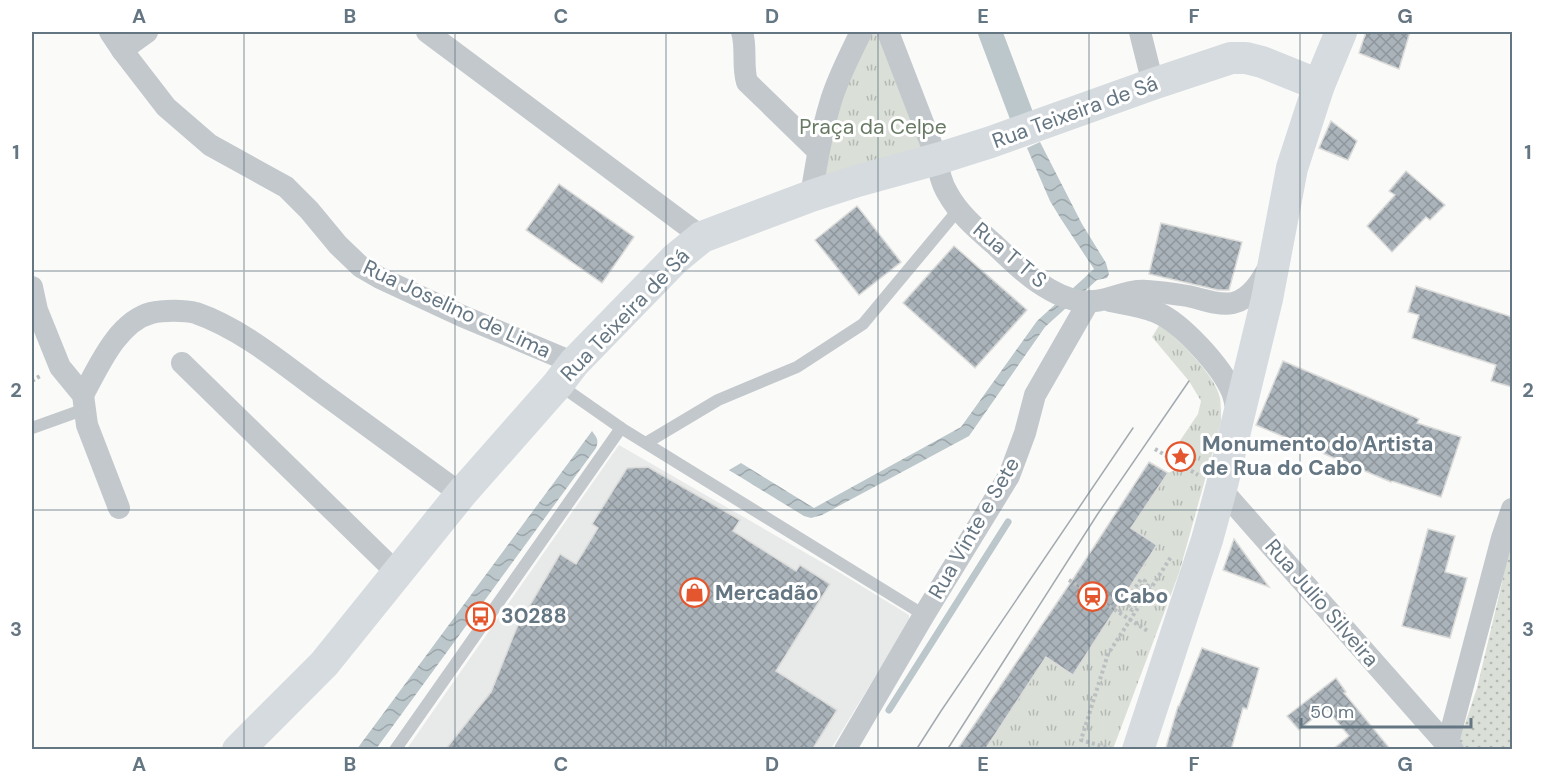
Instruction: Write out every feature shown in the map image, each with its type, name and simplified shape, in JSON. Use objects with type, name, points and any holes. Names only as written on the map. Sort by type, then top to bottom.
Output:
[{"type":"street","points":[[116,41],[147,32]]},
{"type":"street","points":[[427,32],[702,237]]},
{"type":"street","points":[[742,32],[745,44],[744,74],[747,82],[818,151]]},
{"type":"street","points":[[811,196],[818,151],[830,102],[861,32]]},
{"type":"street","name":"Rua T T S","points":[[888,32],[937,159],[940,178],[947,194],[958,210],[1036,282],[1054,292],[1081,302],[1144,291],[1233,303],[1252,292],[1263,280],[1275,257]]},
{"type":"street","points":[[1140,32],[1154,84]]},
{"type":"street","points":[[1138,750],[1207,540],[1212,484],[1238,422],[1267,299],[1292,168],[1319,85],[1341,32]]},
{"type":"street","name":"Rua Joselino de Lima","points":[[116,41],[166,107],[210,145],[286,187],[361,267],[462,316],[566,374]]},
{"type":"street","name":"Rua Teixeira de Sá","points":[[247,745],[324,664],[461,494],[566,374],[675,259],[702,237],[811,196],[991,142],[1231,58],[1246,58],[1273,66],[1319,85]]},
{"type":"street","points":[[32,287],[37,310],[60,367],[84,402],[87,425],[119,508]]},
{"type":"street","points":[[1096,301],[1132,305],[1157,313],[1178,326],[1210,359],[1226,381],[1233,393],[1238,422]]},
{"type":"street","name":"Rua Vinte e Sete","points":[[845,750],[1009,476],[1025,433],[1035,395],[1096,301]]},
{"type":"street","points":[[84,402],[112,344],[131,323],[151,313],[176,310],[195,313],[227,327],[267,352],[461,494]]},
{"type":"street","points":[[182,363],[397,573]]},
{"type":"street","name":"Rua Julio Silveira","points":[[1212,484],[1448,748]]},
{"type":"street","points":[[1448,748],[1502,538],[1512,509]]},
{"type":"lane","points":[[646,443],[718,400],[797,367],[863,324],[958,210]]},
{"type":"lane","points":[[566,374],[621,428],[924,615]]},
{"type":"lane","points":[[32,428],[84,402]]},
{"type":"lane","points":[[395,750],[621,428]]},
{"type":"path","points":[[1155,449],[1212,484]]},
{"type":"path","points":[[1112,750],[1081,740],[1108,654],[1176,550]]},
{"type":"path","points":[[1119,612],[1141,579],[1145,581],[1128,608],[1132,610],[1149,584],[1152,586]]},
{"type":"path","points":[[1069,580],[1131,620]]},
{"type":"shaded area","name":"Mercadão","points":[[619,445],[909,615],[909,621],[831,749],[406,750]]},
{"type":"green space","name":"Praça da Celpe","points":[[863,32],[888,32],[937,159],[811,196]]},
{"type":"green space","points":[[1160,324],[1195,358],[1211,379],[1220,398],[1221,422],[1179,573],[1113,749],[985,750],[1046,657],[1073,674],[1157,545],[1131,528],[1168,473],[1175,470],[1178,463],[1169,457],[1198,414],[1201,401],[1189,381],[1152,337]]},
{"type":"green space","points":[[1512,506],[1512,749],[1461,749],[1456,742],[1465,724],[1477,688],[1502,583]]},
{"type":"water","points":[[1040,142],[1082,224],[1106,263],[1109,274],[1107,278],[1097,280],[1045,327],[969,436],[822,515],[811,518],[804,516],[729,470],[741,463],[814,508],[961,427],[1037,321],[1094,269],[1050,201],[1027,148]]},
{"type":"water","points":[[592,431],[597,439],[596,448],[376,749],[357,749]]},
{"type":"building","points":[[1366,32],[1410,32],[1399,69],[1359,53]]},
{"type":"building","points":[[1331,121],[1357,141],[1348,160],[1319,148]]},
{"type":"building","points":[[1406,171],[1445,205],[1430,220],[1426,217],[1392,252],[1367,226],[1395,195],[1389,191]]},
{"type":"building","points":[[559,184],[634,237],[602,283],[526,230]]},
{"type":"building","points":[[857,206],[901,262],[859,295],[815,240]]},
{"type":"building","points":[[1161,223],[1242,242],[1229,290],[1218,290],[1149,274]]},
{"type":"building","points":[[954,246],[1027,310],[975,368],[903,303]]},
{"type":"building","points":[[1416,286],[1512,317],[1512,387],[1491,381],[1496,365],[1412,338],[1419,315],[1408,312]]},
{"type":"building","points":[[1283,361],[1419,419],[1417,423],[1461,437],[1441,497],[1391,482],[1256,425]]},
{"type":"building","name":"Cabo","points":[[1149,462],[1168,473],[1131,528],[1157,545],[1073,675],[1046,657],[985,750],[957,750],[1071,582]]},
{"type":"building","name":"Mercadão","points":[[648,467],[740,520],[733,531],[796,571],[800,565],[830,584],[776,671],[837,710],[812,750],[445,750],[491,692],[517,627],[560,554],[576,564],[598,528],[592,524],[627,468]]},
{"type":"building","points":[[1428,529],[1455,536],[1445,572],[1467,578],[1450,638],[1402,626]]},
{"type":"building","points":[[1234,539],[1269,587],[1223,570]]},
{"type":"building","points":[[1202,648],[1259,668],[1247,709],[1243,708],[1231,750],[1175,750],[1166,747],[1178,706]]},
{"type":"building","points":[[1336,678],[1346,692],[1344,693],[1391,750],[1332,750],[1349,736],[1326,708],[1299,730],[1287,716]]},
{"type":"waterway","points":[[990,32],[1022,117]]},
{"type":"waterway","points":[[889,710],[1008,522]]},
{"type":"tram line","points":[[947,750],[1097,515],[1189,381]]},
{"type":"tram line","points":[[916,750],[1133,428]]},
{"type":"place","name":"Monumento do Artista de Rua do Cabo","points":[[1181,456]]},
{"type":"place","name":"Mercadão","points":[[694,593]]},
{"type":"place","name":"Cabo","points":[[1093,596]]},
{"type":"place","name":"30288","points":[[480,616]]}]
